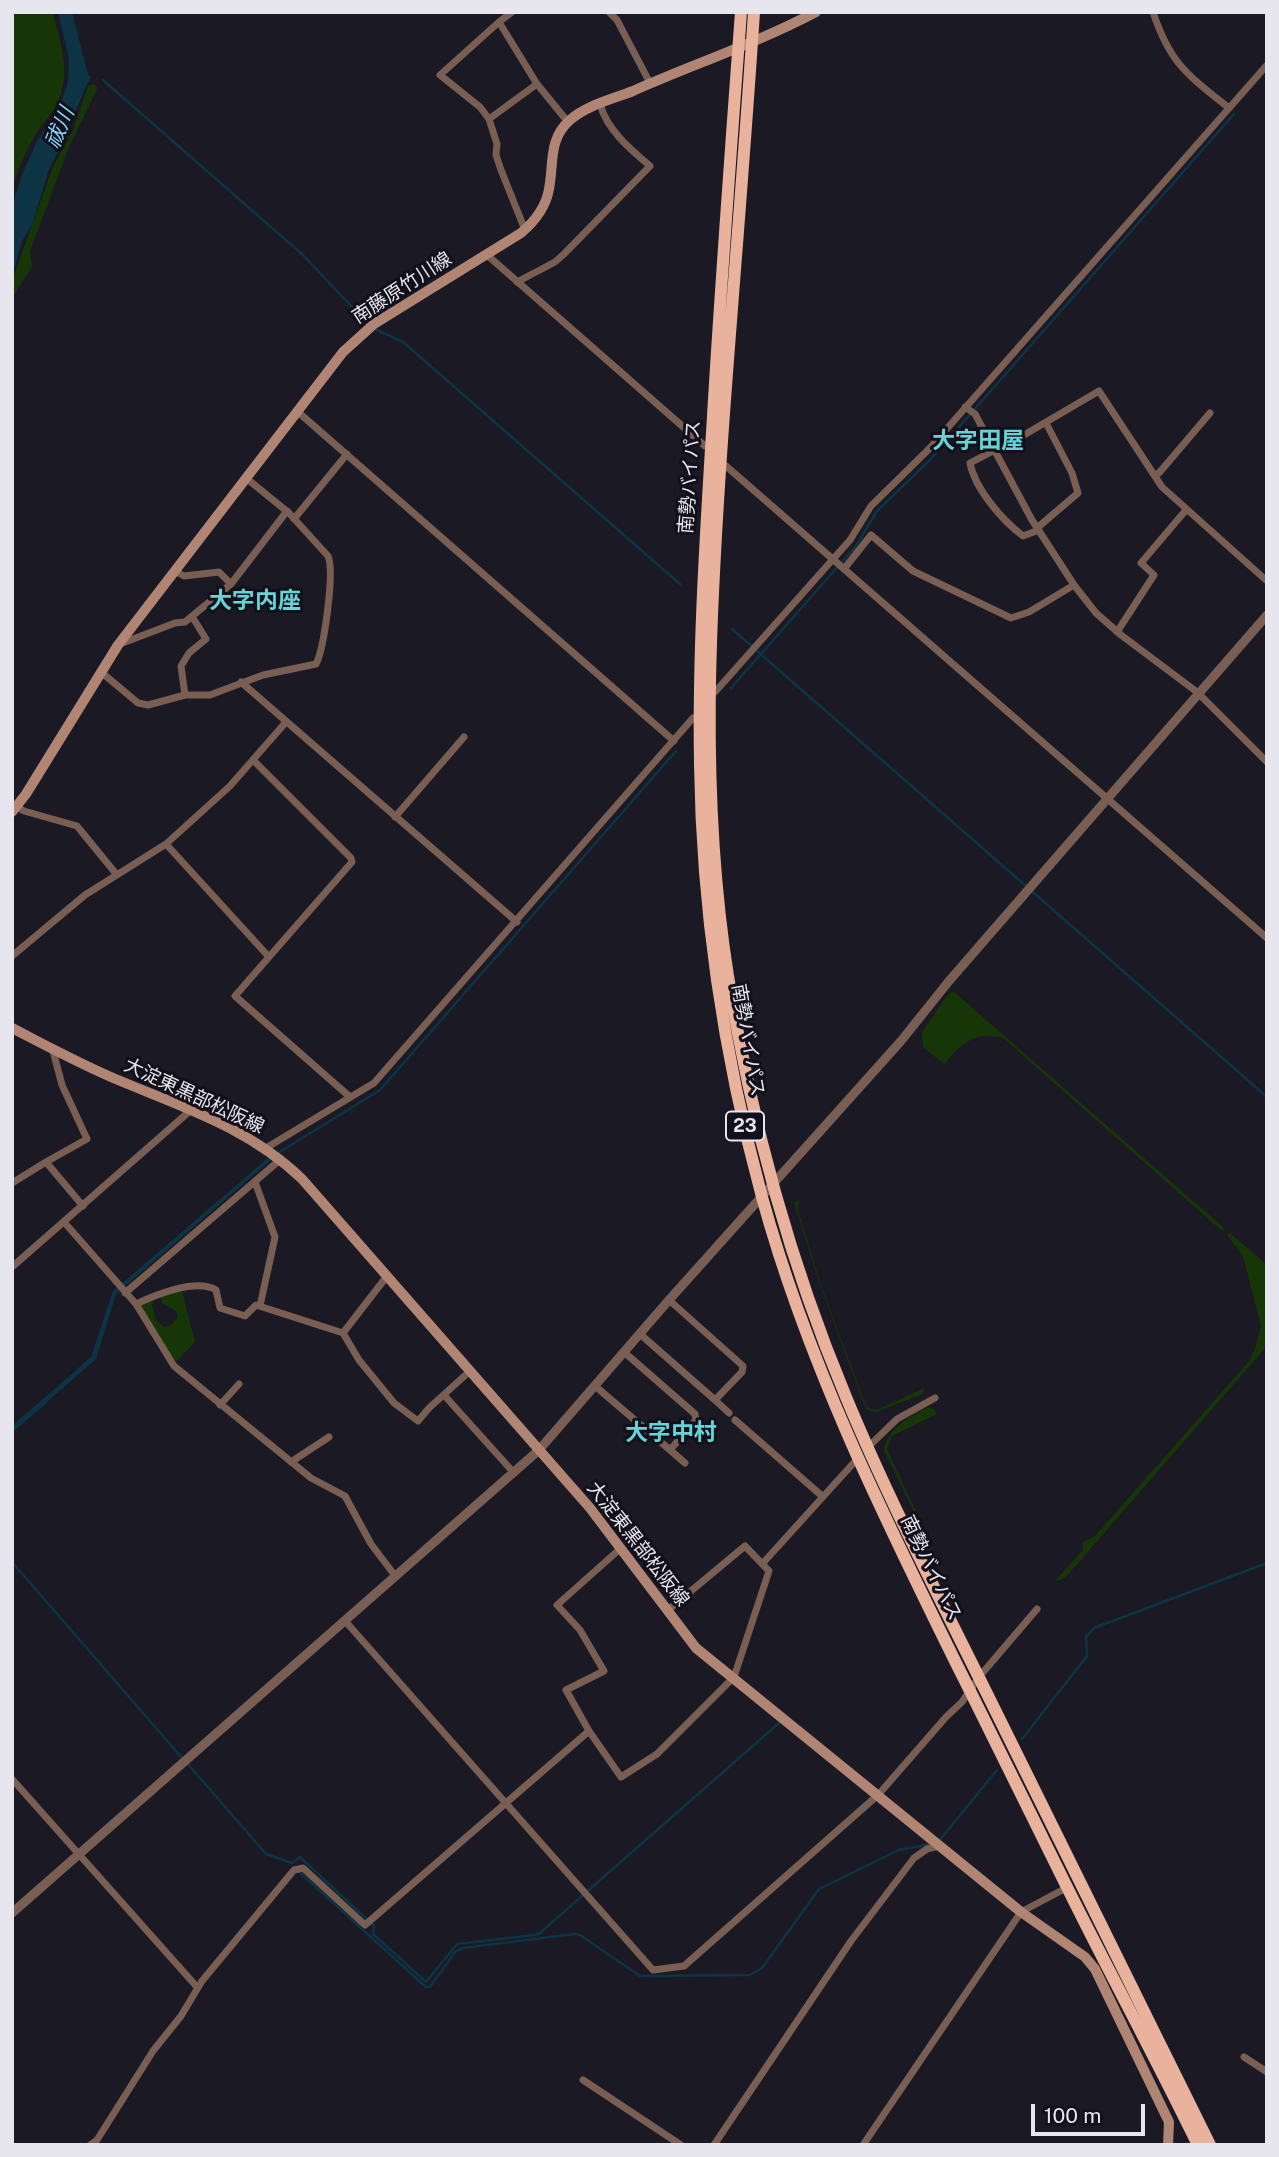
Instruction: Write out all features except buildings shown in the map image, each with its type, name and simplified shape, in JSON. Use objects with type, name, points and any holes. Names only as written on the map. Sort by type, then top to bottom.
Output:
[{"type":"highway","name":"南勢バイパス","points":[[741,12],[699,659],[700,768],[705,863],[718,982],[735,1080],[762,1196],[806,1335],[857,1459],[1067,1887],[1198,2145]]},
{"type":"highway","name":"南勢バイパス","points":[[754,12],[718,490],[710,641],[709,759],[715,864],[729,978],[752,1095],[774,1183],[812,1310],[868,1447],[1210,2145]]},
{"type":"main road","points":[[568,122],[600,104],[786,28],[816,12]]},
{"type":"main road","name":"南藤原竹川線","points":[[14,808],[118,645],[343,352],[372,326],[525,230],[544,205],[549,191],[552,150],[558,135],[568,122]]},
{"type":"main road","name":"大淀東黒部松阪線","points":[[12,1028],[115,1079],[242,1133],[281,1159],[302,1179],[590,1508],[696,1648],[1021,1912],[1085,1957],[1095,1969],[1169,2122],[1168,2145]]},
{"type":"street","points":[[512,12],[440,75],[480,107],[489,119],[497,144],[496,155],[525,230]]},
{"type":"street","points":[[609,12],[617,20],[650,83]]},
{"type":"street","points":[[1153,12],[1168,52],[1189,76],[1229,108]]},
{"type":"street","points":[[499,22],[537,84],[568,122]]},
{"type":"street","points":[[839,564],[871,506],[969,410],[1267,65]]},
{"type":"street","points":[[489,119],[537,84]]},
{"type":"street","points":[[517,282],[555,262],[650,166],[613,129],[600,104]]},
{"type":"street","points":[[487,255],[705,446]]},
{"type":"street","points":[[1045,423],[1072,473],[1078,494],[1038,529],[1023,536],[1003,520],[972,472],[970,463],[1099,391],[1162,487],[1267,581]]},
{"type":"street","points":[[969,410],[995,449],[1038,529],[1096,613],[1197,692],[1267,762]]},
{"type":"street","points":[[298,412],[674,741]]},
{"type":"street","points":[[1154,475],[1210,413]]},
{"type":"street","points":[[294,519],[347,454]]},
{"type":"street","points":[[726,466],[1267,938]]},
{"type":"street","points":[[101,672],[138,703],[148,705],[185,695],[210,695],[264,675],[316,664],[328,602],[331,563],[328,556],[287,511],[246,478]]},
{"type":"street","points":[[1117,632],[1154,575],[1141,563],[1186,510]]},
{"type":"street","points":[[118,645],[193,618],[231,584],[287,511]]},
{"type":"street","points":[[715,692],[754,649],[871,535],[914,571],[1011,618],[1029,612],[1074,584]]},
{"type":"street","points":[[176,571],[184,576],[219,572],[231,584]]},
{"type":"street","points":[[14,1908],[186,1762],[539,1450],[901,1041],[949,981],[1197,692],[1267,615]]},
{"type":"street","points":[[185,695],[181,666],[189,653],[206,639],[193,618]]},
{"type":"street","points":[[241,682],[517,922]]},
{"type":"street","points":[[266,1148],[374,1083],[693,718]]},
{"type":"street","points":[[12,956],[85,895],[166,844],[230,786],[285,722]]},
{"type":"street","points":[[395,817],[464,737]]},
{"type":"street","points":[[253,760],[352,858],[352,862],[235,996],[350,1097]]},
{"type":"street","points":[[14,808],[77,827],[117,875]]},
{"type":"street","points":[[166,844],[269,957]]},
{"type":"street","points":[[12,1183],[87,1139],[62,1085],[52,1047]]},
{"type":"street","points":[[12,1268],[191,1110]]},
{"type":"street","points":[[122,1290],[281,1159]]},
{"type":"street","points":[[46,1162],[83,1206]]},
{"type":"street","points":[[255,1182],[275,1237],[260,1306]]},
{"type":"street","points":[[64,1223],[136,1304],[169,1362],[311,1478],[348,1500],[371,1544],[396,1577]]},
{"type":"street","points":[[343,1333],[387,1276]]},
{"type":"street","points":[[136,1304],[159,1293],[203,1286],[216,1290],[220,1308],[245,1316],[256,1305],[343,1333],[359,1360],[394,1403],[418,1421],[470,1371]]},
{"type":"street","points":[[669,1300],[743,1366],[742,1372],[715,1400]]},
{"type":"street","points":[[640,1334],[729,1413]]},
{"type":"street","points":[[624,1352],[696,1416],[694,1423],[670,1450]]},
{"type":"street","points":[[220,1405],[239,1384]]},
{"type":"street","points":[[595,1386],[685,1463]]},
{"type":"street","points":[[444,1395],[514,1473]]},
{"type":"street","points":[[763,1563],[822,1496],[897,1419],[935,1398]]},
{"type":"street","points":[[735,1420],[822,1496]]},
{"type":"street","points":[[291,1462],[330,1437]]},
{"type":"street","points":[[621,1548],[557,1605],[580,1630],[604,1671],[566,1690],[589,1731],[621,1777],[657,1754],[733,1676],[769,1571],[745,1546],[667,1611]]},
{"type":"street","points":[[346,1622],[653,1970],[684,1966],[878,1795],[946,1717],[962,1703],[979,1677],[1037,1609]]},
{"type":"street","points":[[90,2145],[97,2140],[153,2051],[177,2027],[197,1987],[296,1869],[303,1868],[365,1925],[589,1731]]},
{"type":"street","points":[[12,1779],[81,1853],[197,1987]]},
{"type":"street","points":[[715,2145],[851,1941],[914,1858],[936,1844]]},
{"type":"street","points":[[863,2145],[1021,1912],[1081,1881]]},
{"type":"street","points":[[1244,2057],[1267,2072]]},
{"type":"street","points":[[583,2080],[681,2145]]},
{"type":"green space","points":[[12,12],[52,12],[61,45],[64,80],[58,102],[31,143],[12,188]]},
{"type":"green space","points":[[95,84],[97,89],[69,147],[30,251],[32,266],[12,299],[12,280],[53,167],[73,130],[88,86]]},
{"type":"green space","points":[[953,991],[1224,1228],[1222,1231],[1003,1038],[976,1037],[957,1050],[944,1064],[923,1047],[922,1032]]},
{"type":"green space","points":[[799,1201],[798,1210],[821,1285],[865,1403],[869,1408],[877,1410],[924,1388],[923,1394],[876,1412],[868,1410],[864,1404],[820,1285],[794,1202]]},
{"type":"green space","points":[[1230,1233],[1267,1265],[1267,1346],[1065,1578],[1054,1582],[1083,1550],[1083,1542],[1095,1536],[1250,1360],[1261,1326],[1243,1256],[1227,1235]]},
{"type":"green space","points":[[182,1291],[195,1342],[178,1360],[170,1359],[140,1305],[155,1298],[152,1305],[156,1320],[164,1327],[171,1325],[178,1317],[176,1311],[162,1303],[161,1296]]},
{"type":"green space","points":[[929,1407],[937,1414],[892,1436],[887,1449],[952,1590],[884,1450],[895,1429]]},
{"type":"water","name":"祓川","points":[[58,12],[72,12],[91,78],[66,134],[69,136],[64,139],[48,172],[32,225],[22,241],[12,277],[12,208],[21,177],[37,141],[60,106],[68,81],[69,59]]},
{"type":"water","points":[[268,1158],[271,1160],[116,1294],[96,1359],[12,1433],[12,1426],[91,1357],[113,1291]]},
{"type":"waterway","points":[[103,80],[303,255],[368,324]]},
{"type":"waterway","points":[[731,688],[856,546],[877,511],[930,460],[1234,114]]},
{"type":"waterway","points":[[373,328],[403,342],[681,585]]},
{"type":"waterway","points":[[732,629],[1267,1097]]},
{"type":"waterway","points":[[278,1153],[380,1090],[676,751]]},
{"type":"waterway","points":[[12,1562],[182,1758]]},
{"type":"waterway","points":[[1022,1739],[1087,1656],[1086,1637],[1094,1628],[1267,1563]]},
{"type":"waterway","points":[[187,1763],[266,1854],[292,1863],[300,1857],[374,1926],[373,1934],[426,1982],[457,1944],[540,1933],[780,1722]]},
{"type":"waterway","points":[[939,1841],[997,1770]]},
{"type":"waterway","points":[[297,1870],[426,1987],[430,1987],[456,1951],[463,1948],[575,1934],[640,1976],[750,1975],[762,1968],[819,1889],[899,1850],[930,1844]]},
{"type":"district","name":"大字田屋","points":[[978,441]]},
{"type":"district","name":"大字内座","points":[[255,601]]},
{"type":"district","name":"大字中村","points":[[671,1433]]}]
